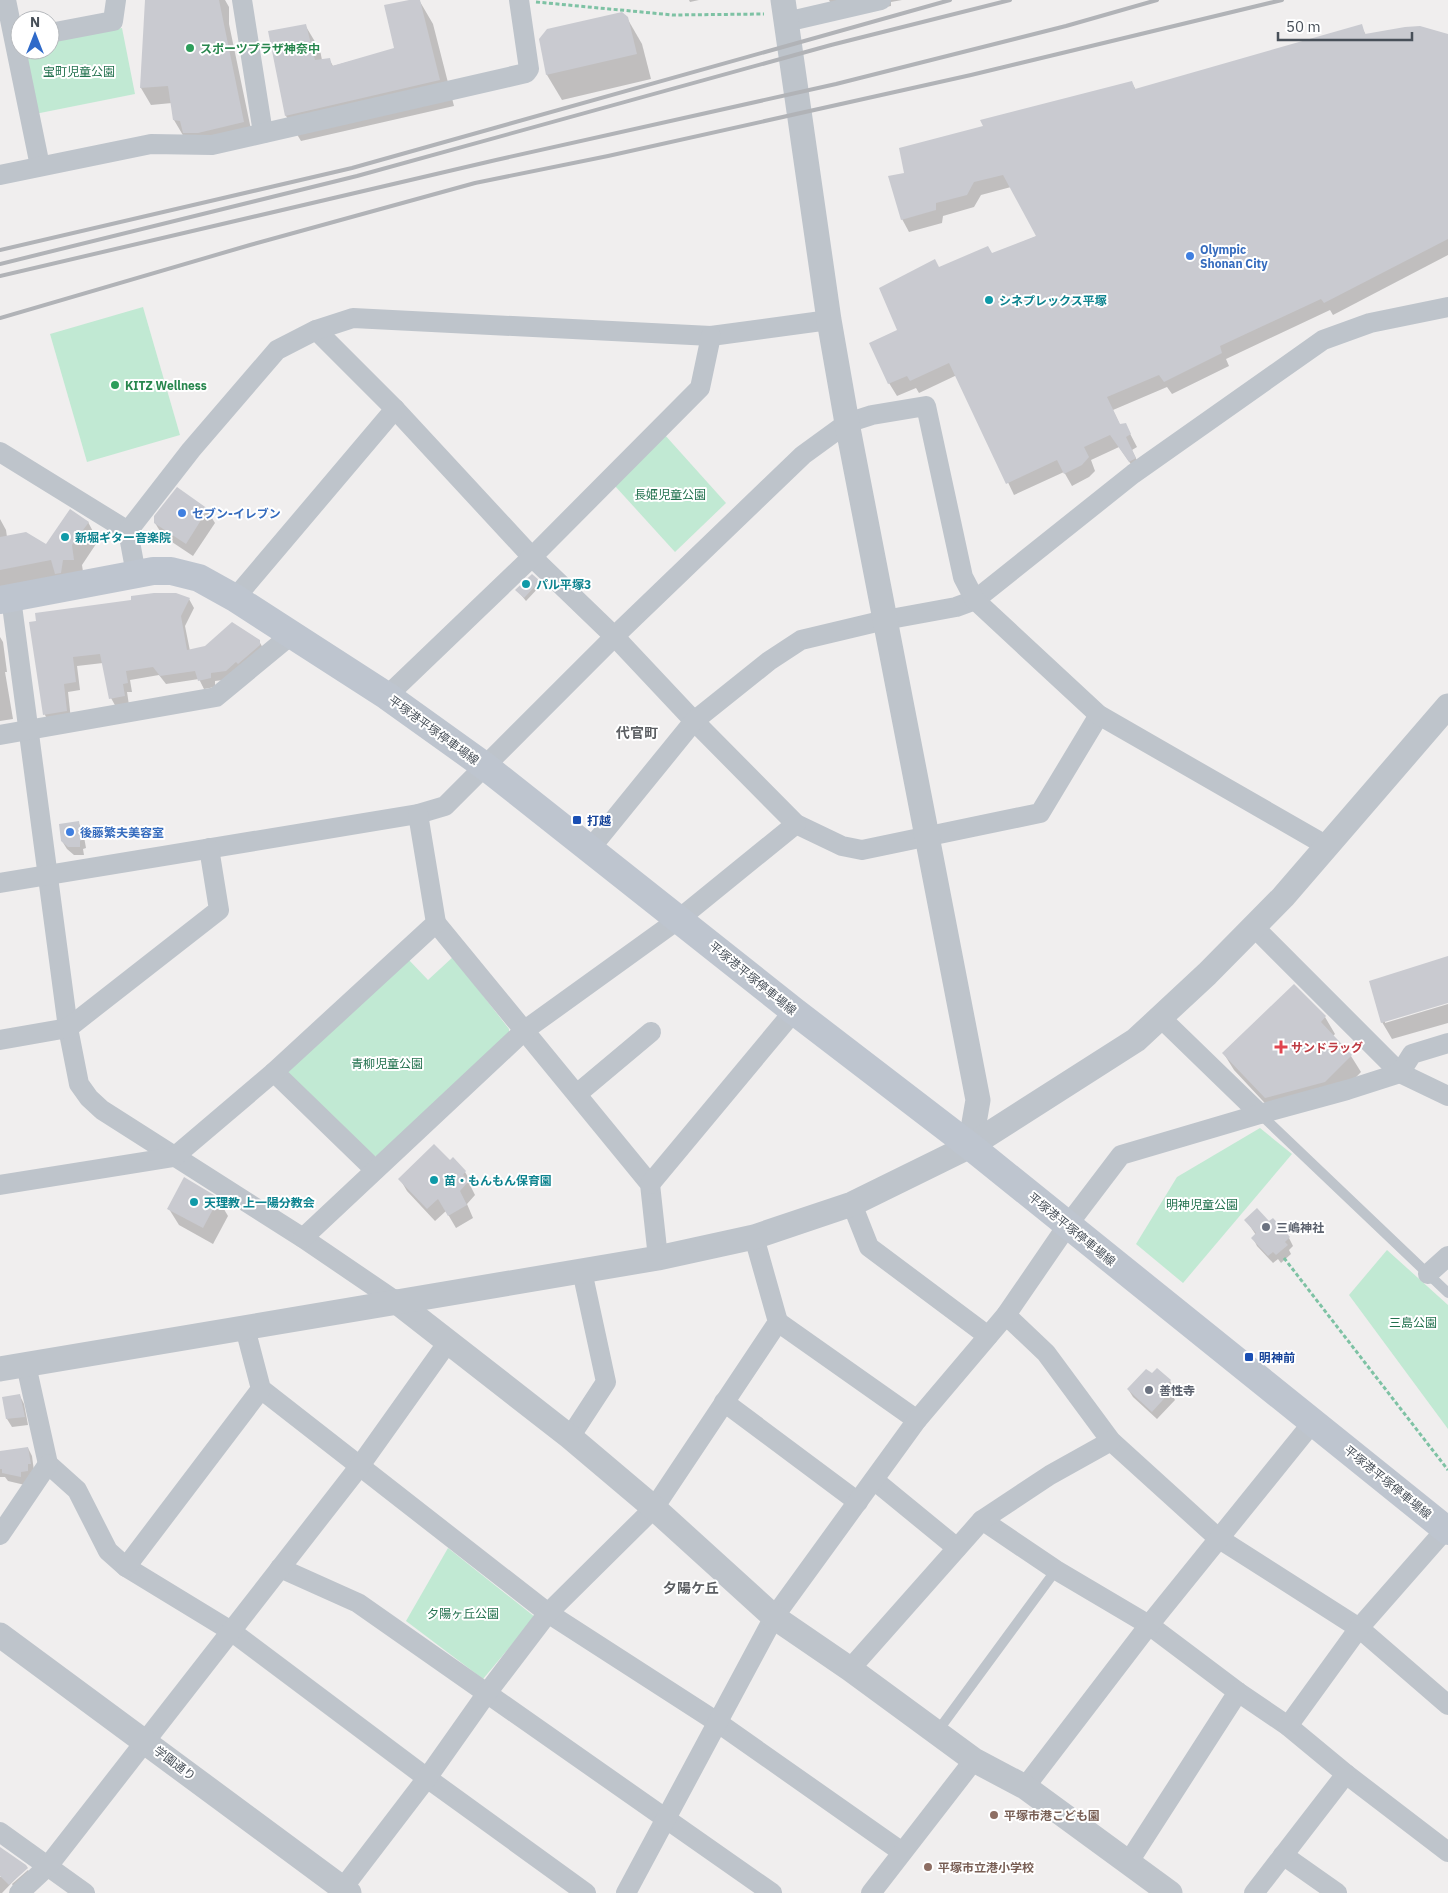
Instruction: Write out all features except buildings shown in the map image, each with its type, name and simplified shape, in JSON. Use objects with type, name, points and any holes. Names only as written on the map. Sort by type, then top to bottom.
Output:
[{"type":"main road","name":"平塚港平塚停車場線","points":[[5,598],[152,571],[172,570],[200,578],[235,598],[387,696],[486,767],[679,918],[794,1012],[970,1146],[1067,1226],[1447,1529]]},
{"type":"street","points":[[6,0],[10,33]]},
{"type":"street","points":[[60,31],[113,21],[116,0]]},
{"type":"street","points":[[242,0],[263,133]]},
{"type":"street","points":[[0,174],[151,144],[212,145],[526,73],[529,69],[520,0]]},
{"type":"street","points":[[881,0],[780,14],[847,423],[978,1100],[970,1146]]},
{"type":"street","points":[[15,60],[40,166]]},
{"type":"street","points":[[590,849],[694,721],[769,661],[801,640],[885,620],[956,607],[975,600],[1133,474],[1323,340],[1370,323],[1448,307]]},
{"type":"street","points":[[128,531],[192,450],[277,350],[316,330],[353,318],[711,336],[829,320]]},
{"type":"street","points":[[316,330],[395,409],[532,557],[615,637],[694,721],[796,824],[842,846],[862,850],[1040,813],[1099,715]]},
{"type":"street","points":[[387,696],[532,557],[700,388],[711,336]]},
{"type":"street","points":[[0,882],[418,814],[446,806],[615,637],[803,455],[847,423],[872,415],[926,406],[962,577],[975,600],[1099,715],[1327,846]]},
{"type":"street","points":[[235,598],[395,409]]},
{"type":"street","points":[[0,452],[128,531],[136,574]]},
{"type":"street","points":[[5,598],[28,730],[68,1028],[78,1084],[89,1098],[102,1110],[303,1238],[397,1302],[570,1437],[654,1508],[774,1616],[974,1760],[1025,1787],[1170,1893]]},
{"type":"street","points":[[0,735],[216,697],[291,635]]},
{"type":"street","points":[[0,1370],[658,1258],[754,1237],[852,1204],[970,1146],[1136,1040],[1161,1018],[1283,897],[1448,706]]},
{"type":"street","points":[[418,814],[436,923],[650,1184],[658,1258]]},
{"type":"street","points":[[303,1238],[525,1030],[679,918],[796,824]]},
{"type":"street","points":[[0,1040],[68,1028],[219,910],[209,848]]},
{"type":"street","points":[[0,1185],[174,1157],[274,1072],[436,923]]},
{"type":"street","points":[[1254,927],[1400,1073],[1448,1096]]},
{"type":"street","points":[[650,1184],[794,1012]]},
{"type":"street","points":[[1161,1018],[1260,1114]]},
{"type":"street","points":[[577,1094],[651,1032]]},
{"type":"street","points":[[626,1893],[774,1616],[917,1420],[1006,1315],[1067,1226],[1121,1155],[1348,1090],[1400,1073],[1412,1054],[1448,1043]]},
{"type":"street","points":[[274,1072],[375,1170]]},
{"type":"street","points":[[852,1204],[869,1248],[988,1336]]},
{"type":"street","points":[[754,1237],[778,1322],[917,1420]]},
{"type":"street","points":[[1428,1274],[1448,1256]]},
{"type":"street","points":[[570,1437],[606,1382],[582,1271]]},
{"type":"street","points":[[1006,1315],[1046,1353],[1111,1441],[1218,1538],[1359,1628],[1448,1704]]},
{"type":"street","points":[[343,1891],[428,1778],[487,1693],[548,1613],[654,1508],[778,1322]]},
{"type":"street","points":[[245,1328],[260,1389],[548,1613],[717,1722],[902,1852]]},
{"type":"street","points":[[19,1893],[48,1866],[359,1467],[448,1342]]},
{"type":"street","points":[[26,1365],[48,1464],[77,1490],[108,1551],[126,1567],[231,1631],[586,1893]]},
{"type":"street","points":[[126,1567],[260,1389]]},
{"type":"street","points":[[724,1402],[858,1502]]},
{"type":"street","points":[[1025,1787],[1149,1625],[1313,1422]]},
{"type":"street","points":[[850,1669],[982,1520],[1050,1475],[1111,1441]]},
{"type":"street","points":[[0,1535],[48,1464]]},
{"type":"street","points":[[874,1480],[957,1548]]},
{"type":"street","points":[[982,1520],[1056,1570],[1149,1625],[1238,1692],[1288,1726],[1346,1774],[1448,1852]]},
{"type":"street","points":[[1288,1726],[1359,1628],[1447,1529]]},
{"type":"street","points":[[280,1568],[358,1603],[772,1893]]},
{"type":"street","name":"学園通り","points":[[0,1635],[145,1741],[343,1891]]},
{"type":"street","points":[[1128,1863],[1238,1692]]},
{"type":"street","points":[[871,1893],[974,1760]]},
{"type":"street","points":[[1254,1893],[1346,1774]]},
{"type":"street","points":[[0,1832],[85,1893]]},
{"type":"street","points":[[1284,1855],[1337,1893]]},
{"type":"lane","points":[[1260,1114],[1448,1293]]},
{"type":"lane","points":[[937,1732],[1056,1570]]},
{"type":"path","points":[[520,0],[673,15],[780,14]]},
{"type":"path","points":[[1284,1258],[1448,1470]]},
{"type":"green space","name":"宝町児童公園","points":[[122,28],[135,94],[35,114],[24,60],[60,60],[60,40]]},
{"type":"green space","name":"KITZ Wellness","points":[[143,307],[180,435],[87,462],[50,334]]},
{"type":"green space","name":"長姫児童公園","points":[[664,434],[726,503],[675,552],[615,486]]},
{"type":"green space","name":"青柳児童公園","points":[[453,957],[509,1029],[509,1035],[378,1156],[373,1156],[288,1074],[289,1070],[408,959],[428,980]]},
{"type":"green space","name":"明神児童公園","points":[[1260,1128],[1292,1154],[1183,1283],[1136,1244],[1177,1177]]},
{"type":"green space","name":"三島公園","points":[[1387,1250],[1448,1305],[1448,1429],[1349,1295]]},
{"type":"green space","name":"夕陽ヶ丘公園","points":[[448,1548],[535,1617],[483,1679],[406,1621]]},
{"type":"railway","points":[[0,250],[352,168],[950,0]]},
{"type":"railway","points":[[0,264],[357,176],[831,45],[1010,0]]},
{"type":"railway","points":[[0,276],[496,160],[836,84],[1066,26],[1157,0]]},
{"type":"railway","points":[[0,318],[250,245],[475,183],[608,156],[971,75],[1282,0]]},
{"type":"place","name":"スポーツプラザ神奈中","points":[[190,48]]},
{"type":"place","name":"Olympic Shonan City","points":[[1190,256]]},
{"type":"place","name":"シネプレックス平塚","points":[[989,300]]},
{"type":"place","name":"KITZ Wellness","points":[[115,385]]},
{"type":"place","name":"セブン-イレブン","points":[[182,513]]},
{"type":"place","name":"新堀ギター音楽院","points":[[65,537]]},
{"type":"place","name":"パル平塚3","points":[[526,584]]},
{"type":"place","name":"打越","points":[[577,820]]},
{"type":"place","name":"後藤繁夫美容室","points":[[70,832]]},
{"type":"place","name":"サンドラッグ","points":[[1281,1047]]},
{"type":"place","name":"苗・もんもん保育園","points":[[434,1180]]},
{"type":"place","name":"天理教 上一陽分教会","points":[[194,1202]]},
{"type":"place","name":"三嶋神社","points":[[1266,1227]]},
{"type":"place","name":"明神前","points":[[1249,1357]]},
{"type":"place","name":"善性寺","points":[[1149,1390]]},
{"type":"place","name":"平塚市港こども園","points":[[994,1815]]},
{"type":"place","name":"平塚市立港小学校","points":[[928,1867]]},
{"type":"district","name":"代官町","points":[[637,733]]},
{"type":"district","name":"夕陽ケ丘","points":[[691,1588]]}]
